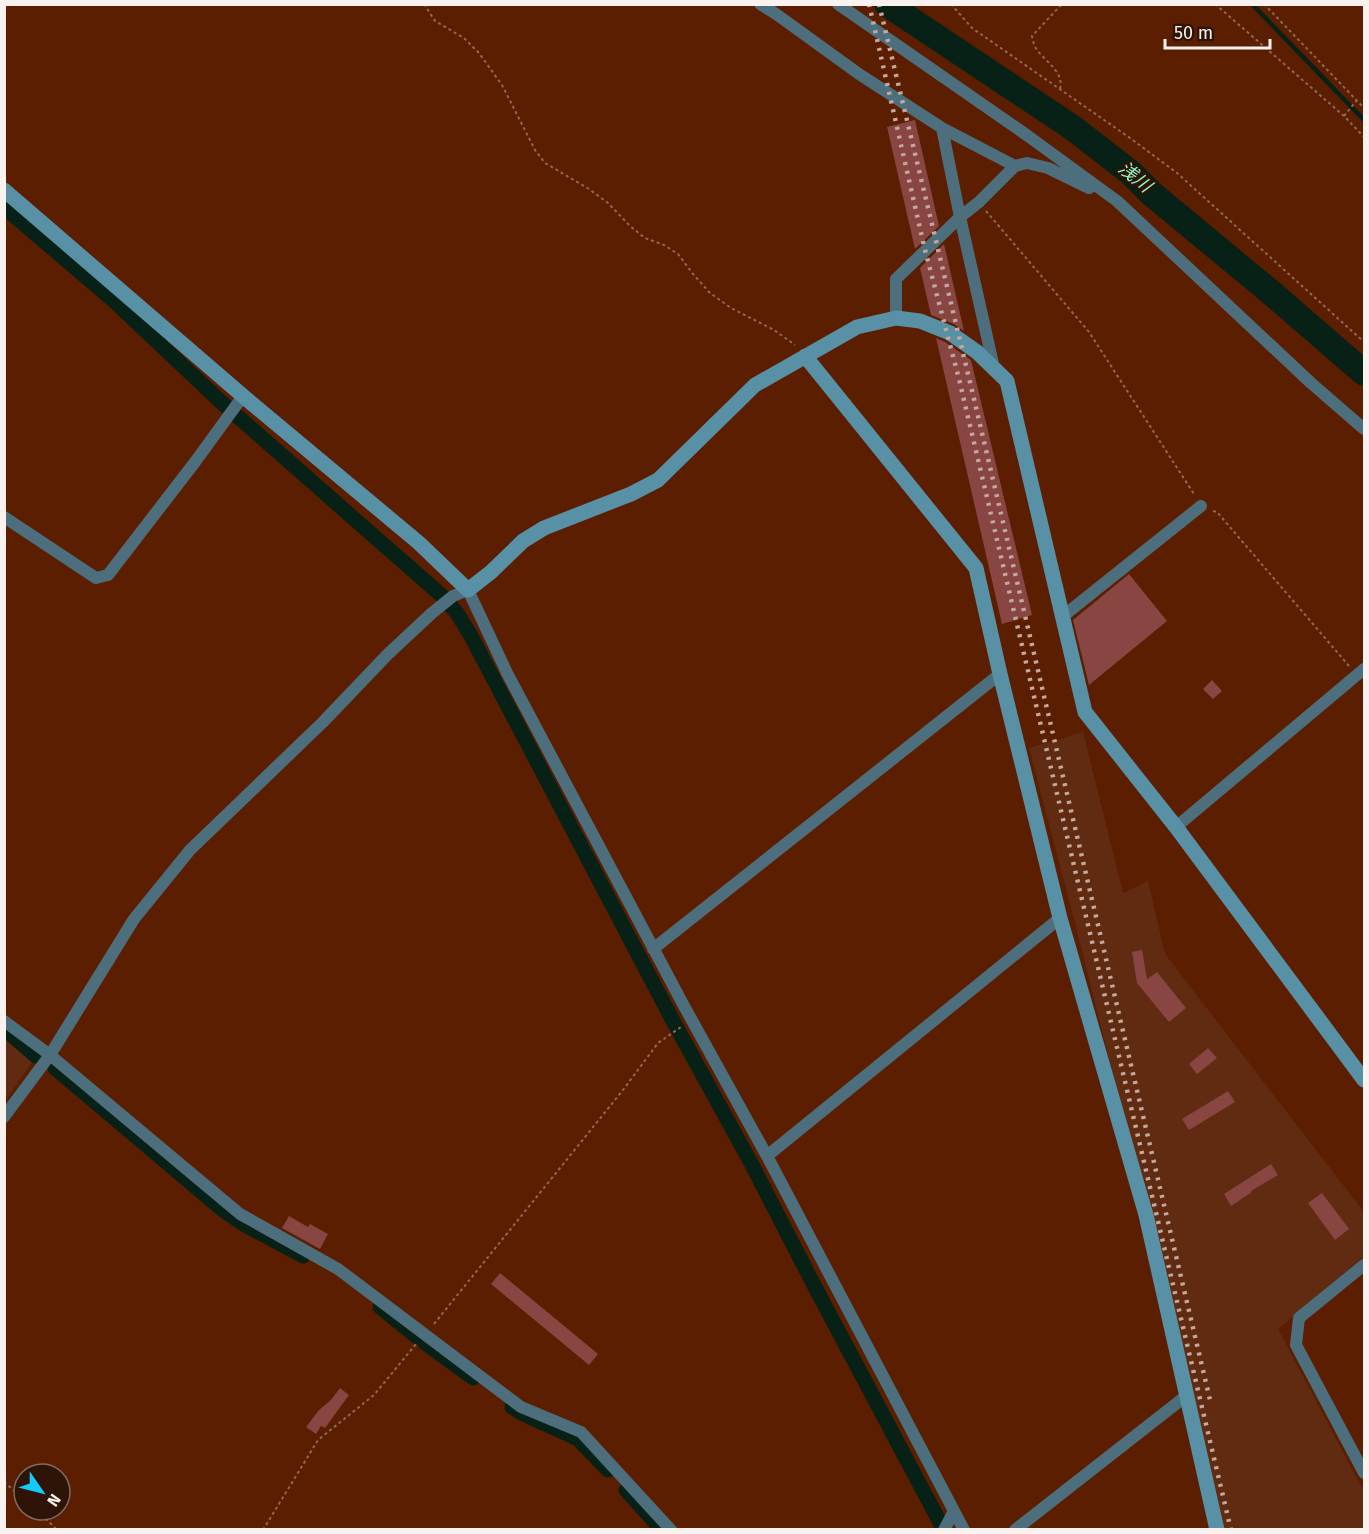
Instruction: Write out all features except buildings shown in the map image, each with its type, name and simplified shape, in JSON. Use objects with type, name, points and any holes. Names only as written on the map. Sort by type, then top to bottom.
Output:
[{"type":"street","points":[[760,4],[859,74],[942,128],[1015,166]]},
{"type":"street","points":[[838,4],[1117,201],[1311,383],[1365,429]]},
{"type":"street","points":[[942,128],[994,368]]},
{"type":"street","points":[[896,318],[896,279],[1015,166],[1027,163],[1048,168],[1117,201]]},
{"type":"street","points":[[4,190],[240,399],[419,543],[468,590],[507,673],[653,949],[767,1156],[949,1520],[964,1530]]},
{"type":"street","points":[[4,1117],[50,1055],[134,919],[190,850],[323,722],[388,654],[439,608],[453,596],[468,590],[524,541],[544,528],[632,494],[658,480],[755,385],[857,327],[896,318],[920,321],[950,333],[977,352],[1007,381],[1085,712],[1176,827],[1365,1080]]},
{"type":"street","points":[[805,356],[976,568],[1060,918],[1146,1215],[1217,1530]]},
{"type":"street","points":[[4,517],[96,578],[108,575],[240,399]]},
{"type":"street","points":[[1062,617],[1201,506]]},
{"type":"street","points":[[1176,827],[1361,672]]},
{"type":"street","points":[[653,949],[1000,674]]},
{"type":"street","points":[[767,1156],[1060,918]]},
{"type":"street","points":[[4,1021],[50,1055],[240,1214],[338,1269],[521,1407],[581,1432],[671,1530]]},
{"type":"street","points":[[1365,1265],[1299,1318],[1296,1345],[1365,1473]]},
{"type":"street","points":[[1015,1530],[1186,1396]]},
{"type":"path","points":[[424,4],[435,21],[464,38],[479,52],[502,85],[535,150],[545,163],[608,203],[645,238],[664,245],[678,254],[710,292],[731,308],[791,341],[805,356]]},
{"type":"path","points":[[951,4],[972,28],[1177,173],[1365,342]]},
{"type":"path","points":[[1060,89],[1062,82],[1059,75],[1035,48],[1032,36],[1062,4]]},
{"type":"path","points":[[1215,4],[1365,137]]},
{"type":"path","points":[[1264,4],[1365,108]]},
{"type":"path","points":[[1344,116],[1358,100]]},
{"type":"path","points":[[979,202],[1089,332],[1201,506],[1217,512],[1361,672]]},
{"type":"path","points":[[263,1530],[318,1440],[374,1395],[410,1349],[426,1334],[658,1043],[685,1025]]},
{"type":"shaded area","points":[[1083,732],[1123,893],[1148,881],[1165,954],[1364,1212],[1364,1256],[1278,1329],[1364,1492],[1364,1529],[1218,1529],[1180,1342],[1029,748]]},
{"type":"shaded area","points":[[5,1040],[32,1062],[5,1101]]},
{"type":"waterway","name":"浅川","points":[[887,4],[1073,128],[1131,173],[1152,194],[1364,373]]},
{"type":"waterway","points":[[1252,4],[1364,120]]},
{"type":"waterway","points":[[4,207],[113,300],[220,401],[441,595],[457,613],[944,1530]]},
{"type":"waterway","points":[[4,1028],[36,1056]]},
{"type":"waterway","points":[[55,1068],[223,1210],[245,1225],[303,1256]]},
{"type":"waterway","points":[[380,1307],[417,1337]]},
{"type":"waterway","points":[[425,1343],[473,1378]]},
{"type":"waterway","points":[[512,1407],[578,1439],[608,1470]]},
{"type":"waterway","points":[[626,1490],[662,1530]]},
{"type":"railway","points":[[869,4],[924,246],[959,379],[1231,1530]]},
{"type":"railway","points":[[879,4],[1210,1400]]}]
